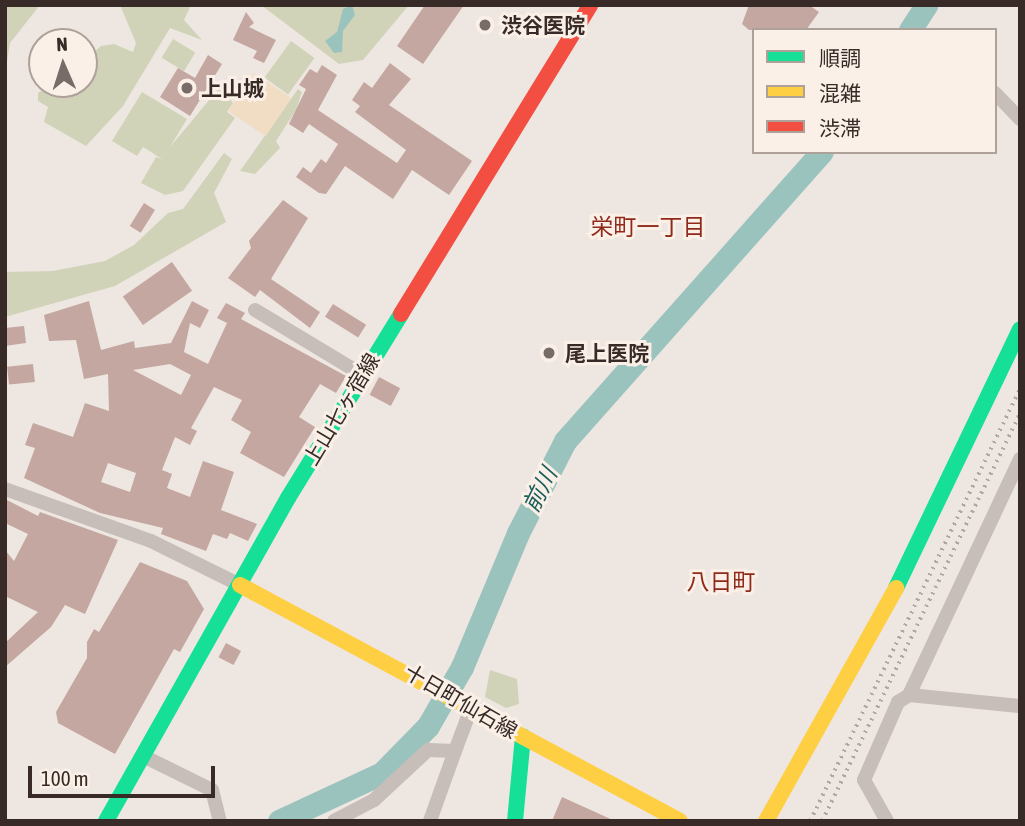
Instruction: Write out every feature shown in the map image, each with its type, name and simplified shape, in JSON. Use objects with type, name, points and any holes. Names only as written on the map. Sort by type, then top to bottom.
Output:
[{"type":"main road","name":"上山七ヶ宿線","points":[[106,821],[361,374],[590,5]]},
{"type":"main road","points":[[766,821],[878,625],[1020,329]]},
{"type":"main road","name":"十日町仙石線","points":[[240,584],[421,678],[680,821]]},
{"type":"main road","points":[[515,821],[523,736]]},
{"type":"street","points":[[997,95],[1020,119]]},
{"type":"street","points":[[255,310],[361,374]]},
{"type":"street","points":[[887,821],[864,780],[898,702],[909,695],[1020,459]]},
{"type":"street","points":[[5,489],[151,541],[240,584]]},
{"type":"street","points":[[909,695],[1020,706]]},
{"type":"street","points":[[430,821],[455,751],[467,703]]},
{"type":"street","points":[[334,821],[374,800],[428,750],[455,751]]},
{"type":"street","points":[[143,756],[212,790],[220,820]]},
{"type":"green space","points":[[5,5],[40,5],[10,43],[5,74]]},
{"type":"green space","points":[[120,5],[191,5],[184,20],[202,40],[170,28],[123,106],[86,146],[44,122],[48,107],[38,101],[38,98],[98,98],[98,49],[114,44],[133,52],[136,43]]},
{"type":"green space","points":[[261,5],[409,5],[363,60],[339,64]]},
{"type":"green space","points":[[173,39],[195,52],[184,71],[162,58]]},
{"type":"green space","points":[[291,41],[314,58],[288,94],[265,77]]},
{"type":"green space","points":[[220,87],[233,103],[227,112],[235,118],[183,191],[165,195],[141,183],[156,157],[162,159],[143,147],[137,156],[112,141],[142,92],[187,119],[170,147]]},
{"type":"green space","points":[[298,89],[302,92],[296,110],[276,141],[280,148],[255,174],[240,171]]},
{"type":"green space","points":[[224,153],[232,159],[214,193],[226,222],[115,286],[5,317],[5,272],[53,271],[105,261],[134,245],[168,213],[183,209]]},
{"type":"green space","points":[[490,670],[517,679],[519,704],[506,708],[485,697]]},
{"type":"sand","points":[[254,73],[291,98],[266,136],[228,111]]},
{"type":"water","points":[[352,5],[355,15],[343,31],[342,52],[334,53],[325,41],[337,32],[343,9]]},
{"type":"building","points":[[425,5],[464,5],[423,64],[397,46]]},
{"type":"building","points":[[749,5],[809,5],[819,12],[807,28],[749,30],[742,24]]},
{"type":"building","points":[[246,12],[254,23],[249,27],[276,40],[264,63],[253,58],[257,51],[233,40]]},
{"type":"building","name":"上山城","points":[[208,55],[222,64],[190,116],[160,97],[178,68],[195,78]]},
{"type":"building","points":[[390,63],[411,79],[389,105],[472,161],[449,195],[412,170],[393,199],[345,166],[326,194],[319,193],[296,177],[303,167],[311,173],[321,159],[326,163],[338,144],[309,124],[303,133],[289,124],[306,89],[299,85],[310,69],[317,73],[322,65],[337,75],[318,110],[397,163],[406,150],[355,112],[360,106],[352,100],[364,82],[372,88]]},
{"type":"building","points":[[283,200],[308,218],[271,279],[320,312],[310,328],[260,290],[255,297],[228,278],[251,248],[249,241]]},
{"type":"building","points":[[144,203],[155,210],[141,233],[130,226]]},
{"type":"building","points":[[172,262],[192,291],[143,325],[123,296]]},
{"type":"building","points":[[89,301],[101,350],[134,341],[135,348],[171,343],[192,301],[209,310],[200,328],[190,323],[184,352],[208,364],[227,323],[217,318],[226,303],[245,313],[241,319],[346,376],[336,393],[320,384],[299,417],[315,427],[284,477],[240,453],[251,432],[231,420],[242,400],[214,387],[191,428],[197,431],[190,445],[175,437],[162,470],[172,474],[167,488],[190,497],[203,461],[234,472],[221,510],[257,524],[248,541],[230,533],[227,539],[213,534],[206,551],[161,534],[163,528],[100,513],[24,478],[35,448],[25,445],[33,423],[73,437],[85,403],[109,411],[108,374],[84,379],[76,340],[49,341],[44,315]],"holes":[[[170,364],[191,375],[181,395],[133,370]],[[108,463],[136,473],[130,492],[101,482]]]},
{"type":"building","points":[[333,304],[366,325],[358,337],[325,317]]},
{"type":"building","points":[[24,326],[26,343],[5,346],[5,328]]},
{"type":"building","points":[[33,364],[35,382],[9,385],[7,367]]},
{"type":"building","points":[[379,377],[400,388],[391,406],[370,395]]},
{"type":"building","points":[[5,499],[38,516],[40,512],[118,540],[85,614],[65,605],[51,627],[5,667],[5,643],[38,612],[5,596],[5,550],[14,561],[28,534],[5,523]]},
{"type":"building","points":[[140,562],[187,581],[204,609],[180,652],[174,649],[115,754],[58,723],[56,712],[87,658],[87,642],[94,629],[99,632]]},
{"type":"building","points":[[226,643],[241,651],[233,665],[218,657]]},
{"type":"building","points":[[562,797],[615,821],[552,821]]},
{"type":"waterway","name":"前川","points":[[911,28],[926,5]]},
{"type":"waterway","name":"前川","points":[[279,821],[382,773],[428,726],[462,667],[518,533],[565,441],[820,154]]},
{"type":"railway","points":[[810,821],[1020,389]]},
{"type":"railway","points":[[822,821],[1020,414]]},
{"type":"traffic: fast","points":[[106,821],[288,498],[401,314]]},
{"type":"traffic: fast","points":[[896,588],[1020,329]]},
{"type":"traffic: fast","points":[[515,821],[523,736]]},
{"type":"traffic: slow","points":[[240,585],[680,821]]},
{"type":"traffic: slow","points":[[766,821],[896,588]]},
{"type":"traffic: jam","points":[[401,314],[590,5]]},
{"type":"place","name":"渋谷医院","points":[[485,25]]},
{"type":"place","name":"上山城","points":[[187,88]]},
{"type":"place","name":"尾上医院","points":[[549,353]]},
{"type":"district","name":"栄町一丁目","points":[[648,227]]},
{"type":"district","name":"八日町","points":[[721,582]]}]
